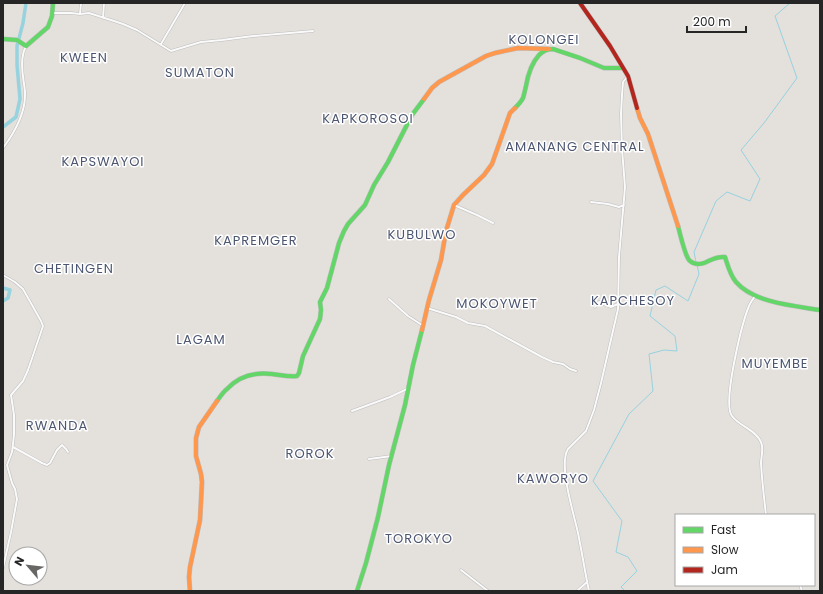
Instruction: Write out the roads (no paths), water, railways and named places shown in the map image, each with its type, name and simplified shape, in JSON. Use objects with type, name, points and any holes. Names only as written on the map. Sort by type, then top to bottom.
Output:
[{"type":"street","points":[[3,148],[14,132],[23,112],[25,103],[22,55],[25,45],[48,28],[53,13],[53,3]]},
{"type":"street","points":[[80,14],[81,3]]},
{"type":"street","points":[[103,18],[104,3]]},
{"type":"street","points":[[161,44],[185,3]]},
{"type":"street","points":[[580,3],[610,46],[628,76],[640,118],[648,134],[688,259],[693,263],[699,264],[719,256],[723,256],[725,258],[728,270],[735,281],[755,295],[777,302],[820,310]]},
{"type":"street","points":[[53,13],[89,14],[103,18],[131,27],[169,50],[174,50],[201,42],[313,31]]},
{"type":"street","points":[[3,39],[17,40],[25,45]]},
{"type":"street","points":[[190,591],[190,567],[200,520],[202,477],[196,456],[196,438],[199,427],[226,389],[244,376],[252,374],[278,374],[291,378],[297,376],[303,356],[320,319],[320,302],[327,288],[339,242],[344,231],[348,224],[363,208],[412,114],[435,85],[486,56],[518,48],[549,49],[568,54],[604,68],[622,68]]},
{"type":"street","points":[[356,591],[366,563],[378,517],[392,456],[406,405],[413,365],[441,260],[446,231],[454,205],[488,170],[498,148],[510,113],[523,98],[527,80],[534,61],[544,51],[549,49]]},
{"type":"street","points":[[589,591],[570,499],[565,458],[568,449],[586,431],[594,410],[616,319],[618,304],[619,257],[625,187],[621,114],[623,82],[628,76]]},
{"type":"street","points":[[591,202],[608,204],[619,208],[624,205]]},
{"type":"street","points":[[454,205],[493,223]]},
{"type":"street","points":[[3,275],[23,289],[43,326],[26,377],[11,395],[14,416],[13,447],[6,462],[15,488],[17,499],[3,568]]},
{"type":"street","points":[[755,295],[749,307],[733,364],[730,408],[732,417],[761,441],[762,478],[766,514]]},
{"type":"street","points":[[389,299],[408,316],[423,326]]},
{"type":"street","points":[[595,307],[599,302],[611,307],[618,304]]},
{"type":"street","points":[[427,308],[456,317],[468,323],[485,326],[542,357],[563,364],[576,371]]},
{"type":"street","points":[[352,411],[390,397],[408,388]]},
{"type":"street","points":[[13,447],[47,465],[62,445],[68,452]]},
{"type":"street","points":[[369,459],[392,456]]},
{"type":"street","points":[[462,570],[488,591]]},
{"type":"street","points":[[577,591],[588,582]]},
{"type":"waterway","points":[[3,127],[16,117],[20,99],[17,46],[26,3]]},
{"type":"waterway","points":[[696,262],[694,252],[716,201],[727,192],[750,201],[760,179],[741,150],[764,123],[797,78],[775,16],[790,3]]},
{"type":"waterway","points":[[625,591],[621,587],[637,571],[628,557],[616,552],[622,521],[593,481],[629,414],[653,391],[649,354],[664,350],[677,351],[675,336],[650,316],[656,290],[665,286],[688,301],[699,274],[697,265]]},
{"type":"waterway","points":[[3,288],[10,290],[8,298],[3,301]]},
{"type":"district","name":"KOLONGEI","points":[[544,39]]},
{"type":"district","name":"KWEEN","points":[[84,57]]},
{"type":"district","name":"SUMATON","points":[[200,72]]},
{"type":"district","name":"KAPKOROSOI","points":[[368,118]]},
{"type":"district","name":"AMANANG CENTRAL","points":[[575,146]]},
{"type":"district","name":"KAPSWAYOI","points":[[103,161]]},
{"type":"district","name":"KUBULWO","points":[[422,234]]},
{"type":"district","name":"KAPREMGER","points":[[256,240]]},
{"type":"district","name":"CHETINGEN","points":[[74,268]]},
{"type":"district","name":"KAPCHESOY","points":[[633,300]]},
{"type":"district","name":"MOKOYWET","points":[[497,303]]},
{"type":"district","name":"LAGAM","points":[[201,339]]},
{"type":"district","name":"MUYEMBE","points":[[775,363]]},
{"type":"district","name":"RWANDA","points":[[57,425]]},
{"type":"district","name":"ROROK","points":[[310,453]]},
{"type":"district","name":"KAWORYO","points":[[553,478]]},
{"type":"district","name":"TOROKYO","points":[[419,538]]}]
